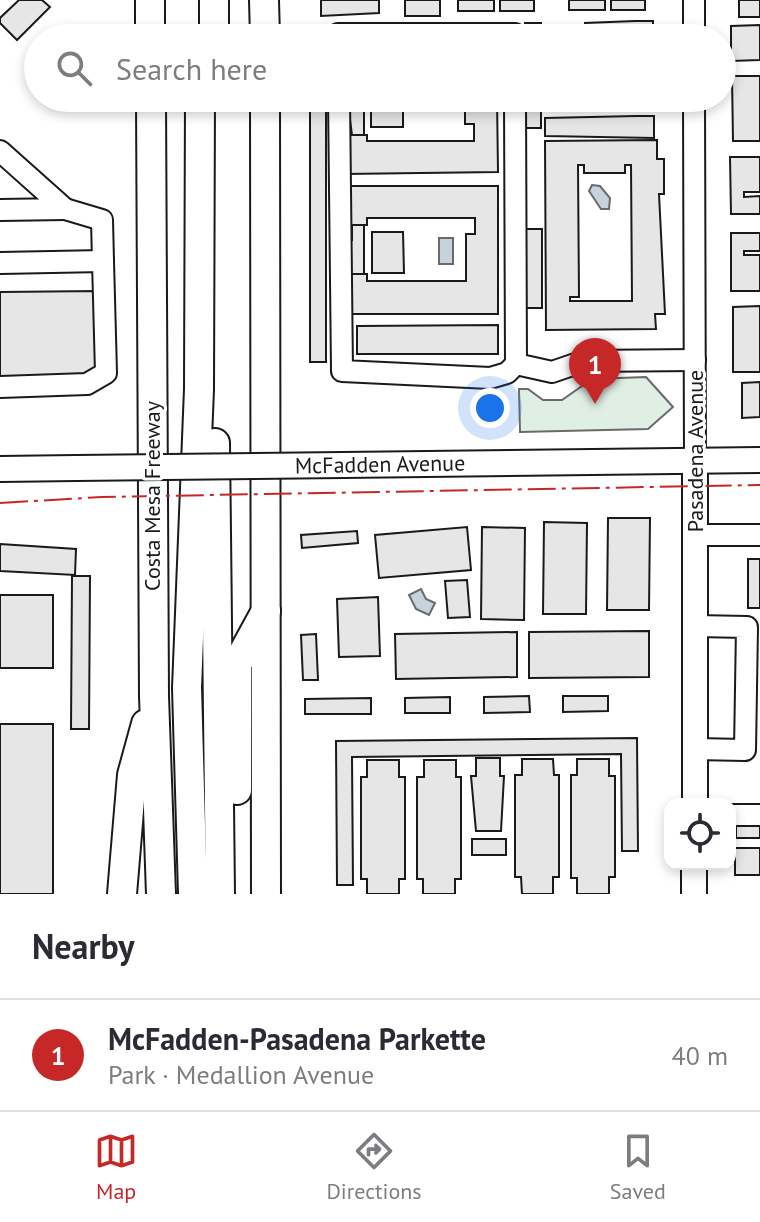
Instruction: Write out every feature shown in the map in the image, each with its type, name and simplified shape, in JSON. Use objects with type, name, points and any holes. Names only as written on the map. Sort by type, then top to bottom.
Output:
[{"type":"highway","points":[[150,0],[150,24]]},
{"type":"highway","points":[[200,0],[200,24]]},
{"type":"highway","points":[[214,0],[214,24]]},
{"type":"highway","name":"Costa Mesa Freeway","points":[[151,112],[154,696],[161,894]]},
{"type":"highway","points":[[200,112],[220,894]]},
{"type":"highway","points":[[193,894],[187,688],[207,391],[214,112]]},
{"type":"highway","points":[[265,112],[269,847],[266,894]]},
{"type":"highway","points":[[235,894],[237,664],[268,607]]},
{"type":"highway","points":[[122,894],[132,775],[154,696]]},
{"type":"highway","points":[[269,847],[287,894]]},
{"type":"main road","name":"McFadden Avenue","points":[[0,469],[760,460]]},
{"type":"main road","name":"Pasadena Avenue","points":[[695,461],[695,798]]},
{"type":"main road","points":[[694,870],[694,894]]},
{"type":"street","points":[[694,0],[694,24]]},
{"type":"street","points":[[339,112],[342,371],[490,378],[507,373],[516,364],[515,112]]},
{"type":"street","name":"Pasadena Avenue","points":[[694,112],[695,461]]},
{"type":"street","points":[[0,151],[65,209]]},
{"type":"street","points":[[0,210],[65,209],[102,220],[106,373],[87,384],[0,387]]},
{"type":"street","points":[[0,263],[103,261]]},
{"type":"street","points":[[516,364],[552,372],[584,361],[695,360]]},
{"type":"street","points":[[696,535],[760,535]]},
{"type":"street","points":[[695,749],[752,753],[747,627],[696,626]]},
{"type":"street","points":[[736,815],[760,815]]},
{"type":"green space","points":[[646,377],[673,407],[648,429],[520,432],[519,389],[528,389],[543,400],[562,400],[592,379]]},
{"type":"shaded area","points":[[592,185],[600,186],[610,198],[609,209],[601,209],[589,191]]},
{"type":"shaded area","points":[[439,238],[453,238],[453,264],[439,264]]},
{"type":"shaded area","points":[[421,589],[426,599],[435,603],[429,615],[416,609],[409,595]]},
{"type":"building","points":[[19,0],[42,0],[50,7],[33,24],[24,24],[24,33],[17,40],[0,23],[0,18]]},
{"type":"building","points":[[321,0],[379,0],[379,13],[321,16]]},
{"type":"building","points":[[405,0],[440,0],[440,16],[405,16]]},
{"type":"building","points":[[458,0],[494,0],[494,11],[458,11]]},
{"type":"building","points":[[500,0],[534,0],[534,11],[500,11]]},
{"type":"building","points":[[569,0],[605,0],[605,10],[569,10]]},
{"type":"building","points":[[611,0],[645,0],[645,10],[611,10]]},
{"type":"building","points":[[739,0],[760,0],[760,17],[739,17]]},
{"type":"building","points":[[653,21],[653,24],[585,23]]},
{"type":"building","points":[[760,25],[760,60],[736,61],[736,26]]},
{"type":"building","points":[[736,76],[760,76],[760,141],[733,141]]},
{"type":"building","points":[[310,112],[326,112],[326,362],[310,362]]},
{"type":"building","points":[[349,112],[364,112],[364,135],[352,135]]},
{"type":"building","points":[[371,112],[403,112],[403,127],[371,127]]},
{"type":"building","points":[[465,112],[497,112],[498,172],[344,174],[343,135],[367,135],[367,141],[474,141],[474,124],[465,124]]},
{"type":"building","points":[[525,112],[541,112],[541,128],[525,128]]},
{"type":"building","points":[[654,116],[654,138],[545,136],[545,118]]},
{"type":"building","points":[[657,140],[657,159],[664,159],[664,194],[659,194],[665,314],[655,314],[656,329],[546,330],[545,141]],"holes":[[[578,165],[584,165],[584,173],[625,173],[625,165],[631,165],[632,301],[570,301],[570,297],[579,297]]]},
{"type":"building","points":[[730,157],[760,157],[760,192],[744,192],[744,197],[760,196],[760,214],[731,214]]},
{"type":"building","points":[[344,186],[498,186],[498,314],[344,314],[344,274],[367,274],[367,281],[466,281],[466,234],[475,234],[475,218],[367,218],[367,225],[344,225]]},
{"type":"building","points":[[352,225],[364,225],[364,274],[348,274],[348,240],[352,240]]},
{"type":"building","points":[[526,229],[542,229],[542,308],[526,308]]},
{"type":"building","points":[[372,232],[403,232],[404,273],[372,273]]},
{"type":"building","points":[[731,233],[760,233],[760,251],[744,251],[744,255],[760,255],[760,291],[731,291]]},
{"type":"building","points":[[97,291],[97,372],[89,380],[0,381],[0,292]]},
{"type":"building","points":[[760,306],[760,372],[733,372],[733,307]]},
{"type":"building","points":[[498,325],[498,354],[357,354],[357,326]]},
{"type":"building","points":[[760,382],[760,417],[742,418],[742,383]]},
{"type":"building","points":[[608,518],[650,518],[649,610],[607,610]]},
{"type":"building","points":[[544,522],[587,523],[586,614],[543,614]]},
{"type":"building","points":[[467,527],[471,570],[379,578],[375,535]]},
{"type":"building","points":[[482,527],[525,528],[524,620],[481,619]]},
{"type":"building","points":[[357,531],[358,543],[302,548],[301,535]]},
{"type":"building","points":[[0,544],[76,549],[75,575],[0,571]]},
{"type":"building","points":[[748,559],[760,559],[760,608],[748,608]]},
{"type":"building","points":[[72,576],[90,576],[89,729],[71,729]]},
{"type":"building","points":[[467,580],[470,617],[448,618],[445,581]]},
{"type":"building","points":[[0,595],[53,595],[53,668],[0,668]]},
{"type":"building","points":[[378,597],[380,656],[339,657],[337,599]]},
{"type":"building","points":[[649,631],[649,677],[529,678],[529,632]]},
{"type":"building","points":[[517,632],[517,677],[396,679],[395,634]]},
{"type":"building","points":[[316,634],[318,680],[303,680],[301,635]]},
{"type":"building","points":[[529,696],[530,712],[484,713],[484,697]]},
{"type":"building","points":[[563,696],[608,696],[608,711],[563,712]]},
{"type":"building","points":[[450,697],[450,713],[405,713],[405,698]]},
{"type":"building","points":[[371,698],[371,714],[305,714],[305,699]]},
{"type":"building","points":[[0,724],[53,724],[53,894],[0,894]]},
{"type":"building","points":[[637,738],[638,851],[622,851],[621,754],[352,757],[353,885],[337,885],[336,741]]},
{"type":"building","points":[[476,758],[500,758],[500,776],[504,776],[501,831],[476,831],[471,776],[476,776]]},
{"type":"building","points":[[522,759],[553,759],[554,775],[559,775],[559,877],[553,877],[553,894],[522,894],[521,877],[515,877],[515,775],[522,775]]},
{"type":"building","points":[[577,759],[609,759],[609,776],[615,776],[615,877],[609,877],[609,894],[577,894],[577,878],[571,878],[571,775],[577,775]]},
{"type":"building","points":[[367,760],[399,760],[399,777],[405,777],[405,879],[399,879],[399,894],[367,894],[367,879],[361,879],[361,777],[367,777]]},
{"type":"building","points":[[424,760],[456,760],[456,777],[461,777],[461,879],[455,879],[455,894],[423,894],[423,879],[417,879],[417,777],[424,777]]},
{"type":"building","points":[[736,823],[760,823],[760,838],[736,838]]},
{"type":"building","points":[[472,839],[506,839],[506,855],[472,855]]},
{"type":"building","points":[[736,848],[760,848],[760,875],[735,875]]},
{"type":"power","points":[[0,503],[102,497],[760,485]]},
{"type":"place","name":"McFadden-Pasadena Parkette","points":[[595,404]]}]
